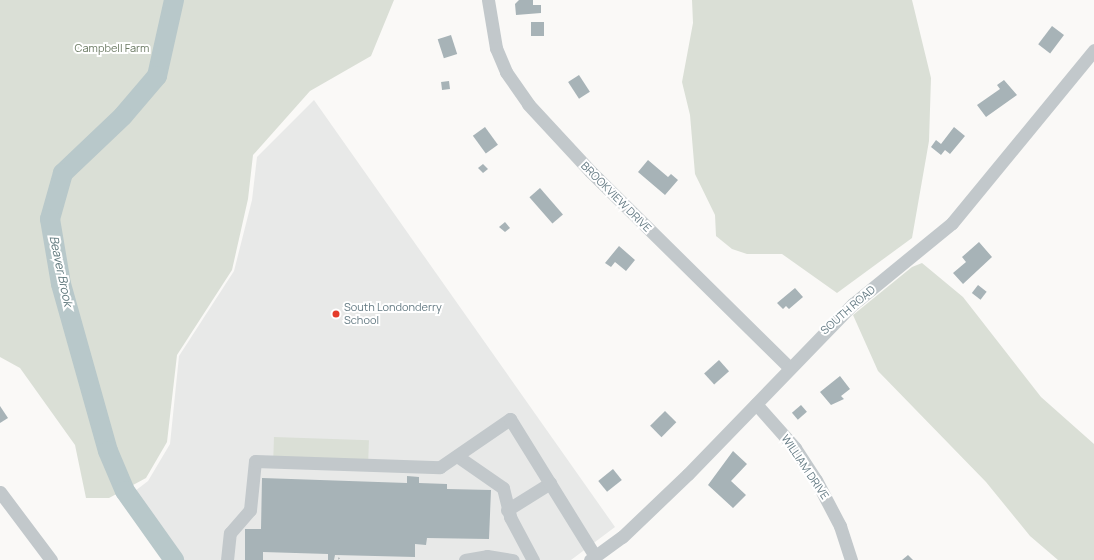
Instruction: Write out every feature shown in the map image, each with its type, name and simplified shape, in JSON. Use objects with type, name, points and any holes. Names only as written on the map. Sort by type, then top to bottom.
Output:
[{"type":"street","name":"BROOKVIEW DRIVE","points":[[488,0],[496,48],[506,72],[528,104],[590,171],[789,367]]},
{"type":"street","name":"SOUTH ROAD","points":[[593,558],[628,532],[756,404],[789,367],[853,304],[952,223],[1094,50]]},
{"type":"street","name":"WILLIAM DRIVE","points":[[756,404],[795,448],[816,480],[840,526],[851,560]]},
{"type":"street","points":[[227,560],[230,533],[250,510],[255,461],[440,467],[510,419],[550,483],[593,558]]},
{"type":"street","points":[[457,456],[503,488],[507,510],[534,560]]},
{"type":"street","points":[[507,510],[550,483]]},
{"type":"street","points":[[0,492],[51,560]]},
{"type":"street","points":[[465,560],[487,556],[513,560]]},
{"type":"shaded area","name":"South Londonderry School","points":[[314,100],[615,527],[571,560],[184,560],[135,491],[148,481],[170,444],[179,356],[234,271],[252,200],[257,157]]},
{"type":"green space","name":"Campbell Farm","points":[[0,0],[394,0],[371,56],[310,91],[253,155],[248,199],[232,270],[177,355],[167,442],[146,478],[109,498],[86,498],[75,445],[20,368],[0,357]]},
{"type":"green space","points":[[692,0],[912,0],[931,78],[929,141],[912,238],[837,293],[782,254],[747,254],[732,249],[716,236],[715,215],[695,174],[690,115],[682,82],[693,23]]},
{"type":"green space","points":[[922,263],[963,297],[1041,397],[1094,444],[1094,560],[1058,560],[1030,536],[986,482],[878,371],[853,315],[912,267]]},
{"type":"green space","points":[[274,437],[369,440],[368,470],[273,467]]},
{"type":"building","points":[[519,0],[533,0],[533,5],[541,5],[541,13],[516,15],[515,4]]},
{"type":"building","points":[[531,22],[544,22],[544,36],[531,36]]},
{"type":"building","points":[[1052,26],[1064,35],[1050,53],[1038,44]]},
{"type":"building","points":[[451,35],[457,54],[444,58],[438,39]]},
{"type":"building","points":[[579,75],[590,92],[579,99],[568,82]]},
{"type":"building","points":[[1004,80],[1017,95],[986,117],[977,105],[1000,89],[997,85]]},
{"type":"building","points":[[449,81],[450,89],[442,90],[441,82]]},
{"type":"building","points":[[485,127],[498,145],[486,154],[473,136]]},
{"type":"building","points":[[954,127],[965,136],[950,154],[945,150],[941,155],[931,147],[936,140],[941,144]]},
{"type":"building","points":[[648,160],[668,177],[671,174],[678,180],[665,195],[638,172]]},
{"type":"building","points":[[483,164],[488,169],[483,173],[478,168]]},
{"type":"building","points":[[540,188],[563,214],[552,224],[529,197]]},
{"type":"building","points":[[505,222],[510,228],[505,232],[499,227]]},
{"type":"building","points":[[979,242],[992,257],[963,284],[953,273],[966,262],[962,257]]},
{"type":"building","points":[[619,246],[635,260],[626,271],[615,262],[611,267],[605,263]]},
{"type":"building","points":[[978,285],[987,292],[981,300],[972,293]]},
{"type":"building","points":[[795,288],[803,297],[789,309],[786,306],[783,309],[777,303]]},
{"type":"building","points":[[719,360],[729,371],[714,385],[704,373]]},
{"type":"building","points":[[840,376],[850,389],[841,396],[844,399],[831,405],[820,392]]},
{"type":"building","points":[[801,405],[807,412],[798,420],[792,413]]},
{"type":"building","points":[[0,406],[8,418],[0,423]]},
{"type":"building","points":[[665,411],[676,422],[661,437],[650,426]]},
{"type":"building","points":[[733,451],[747,464],[731,481],[746,495],[733,508],[708,485]]},
{"type":"building","points":[[613,469],[622,480],[607,492],[598,481]]},
{"type":"building","points":[[407,476],[419,477],[419,483],[447,484],[447,489],[491,490],[489,539],[427,538],[426,545],[415,544],[415,557],[335,555],[334,560],[328,560],[328,554],[263,552],[263,560],[245,560],[245,529],[261,529],[262,478],[407,483]]},
{"type":"building","points":[[908,555],[913,560],[902,560]]},
{"type":"waterway","name":"Beaver Brook","points":[[174,0],[157,76],[123,116],[63,173],[50,219],[61,284],[108,451],[125,491],[174,560]]},
{"type":"place","name":"South Londonderry School","points":[[336,314]]}]
